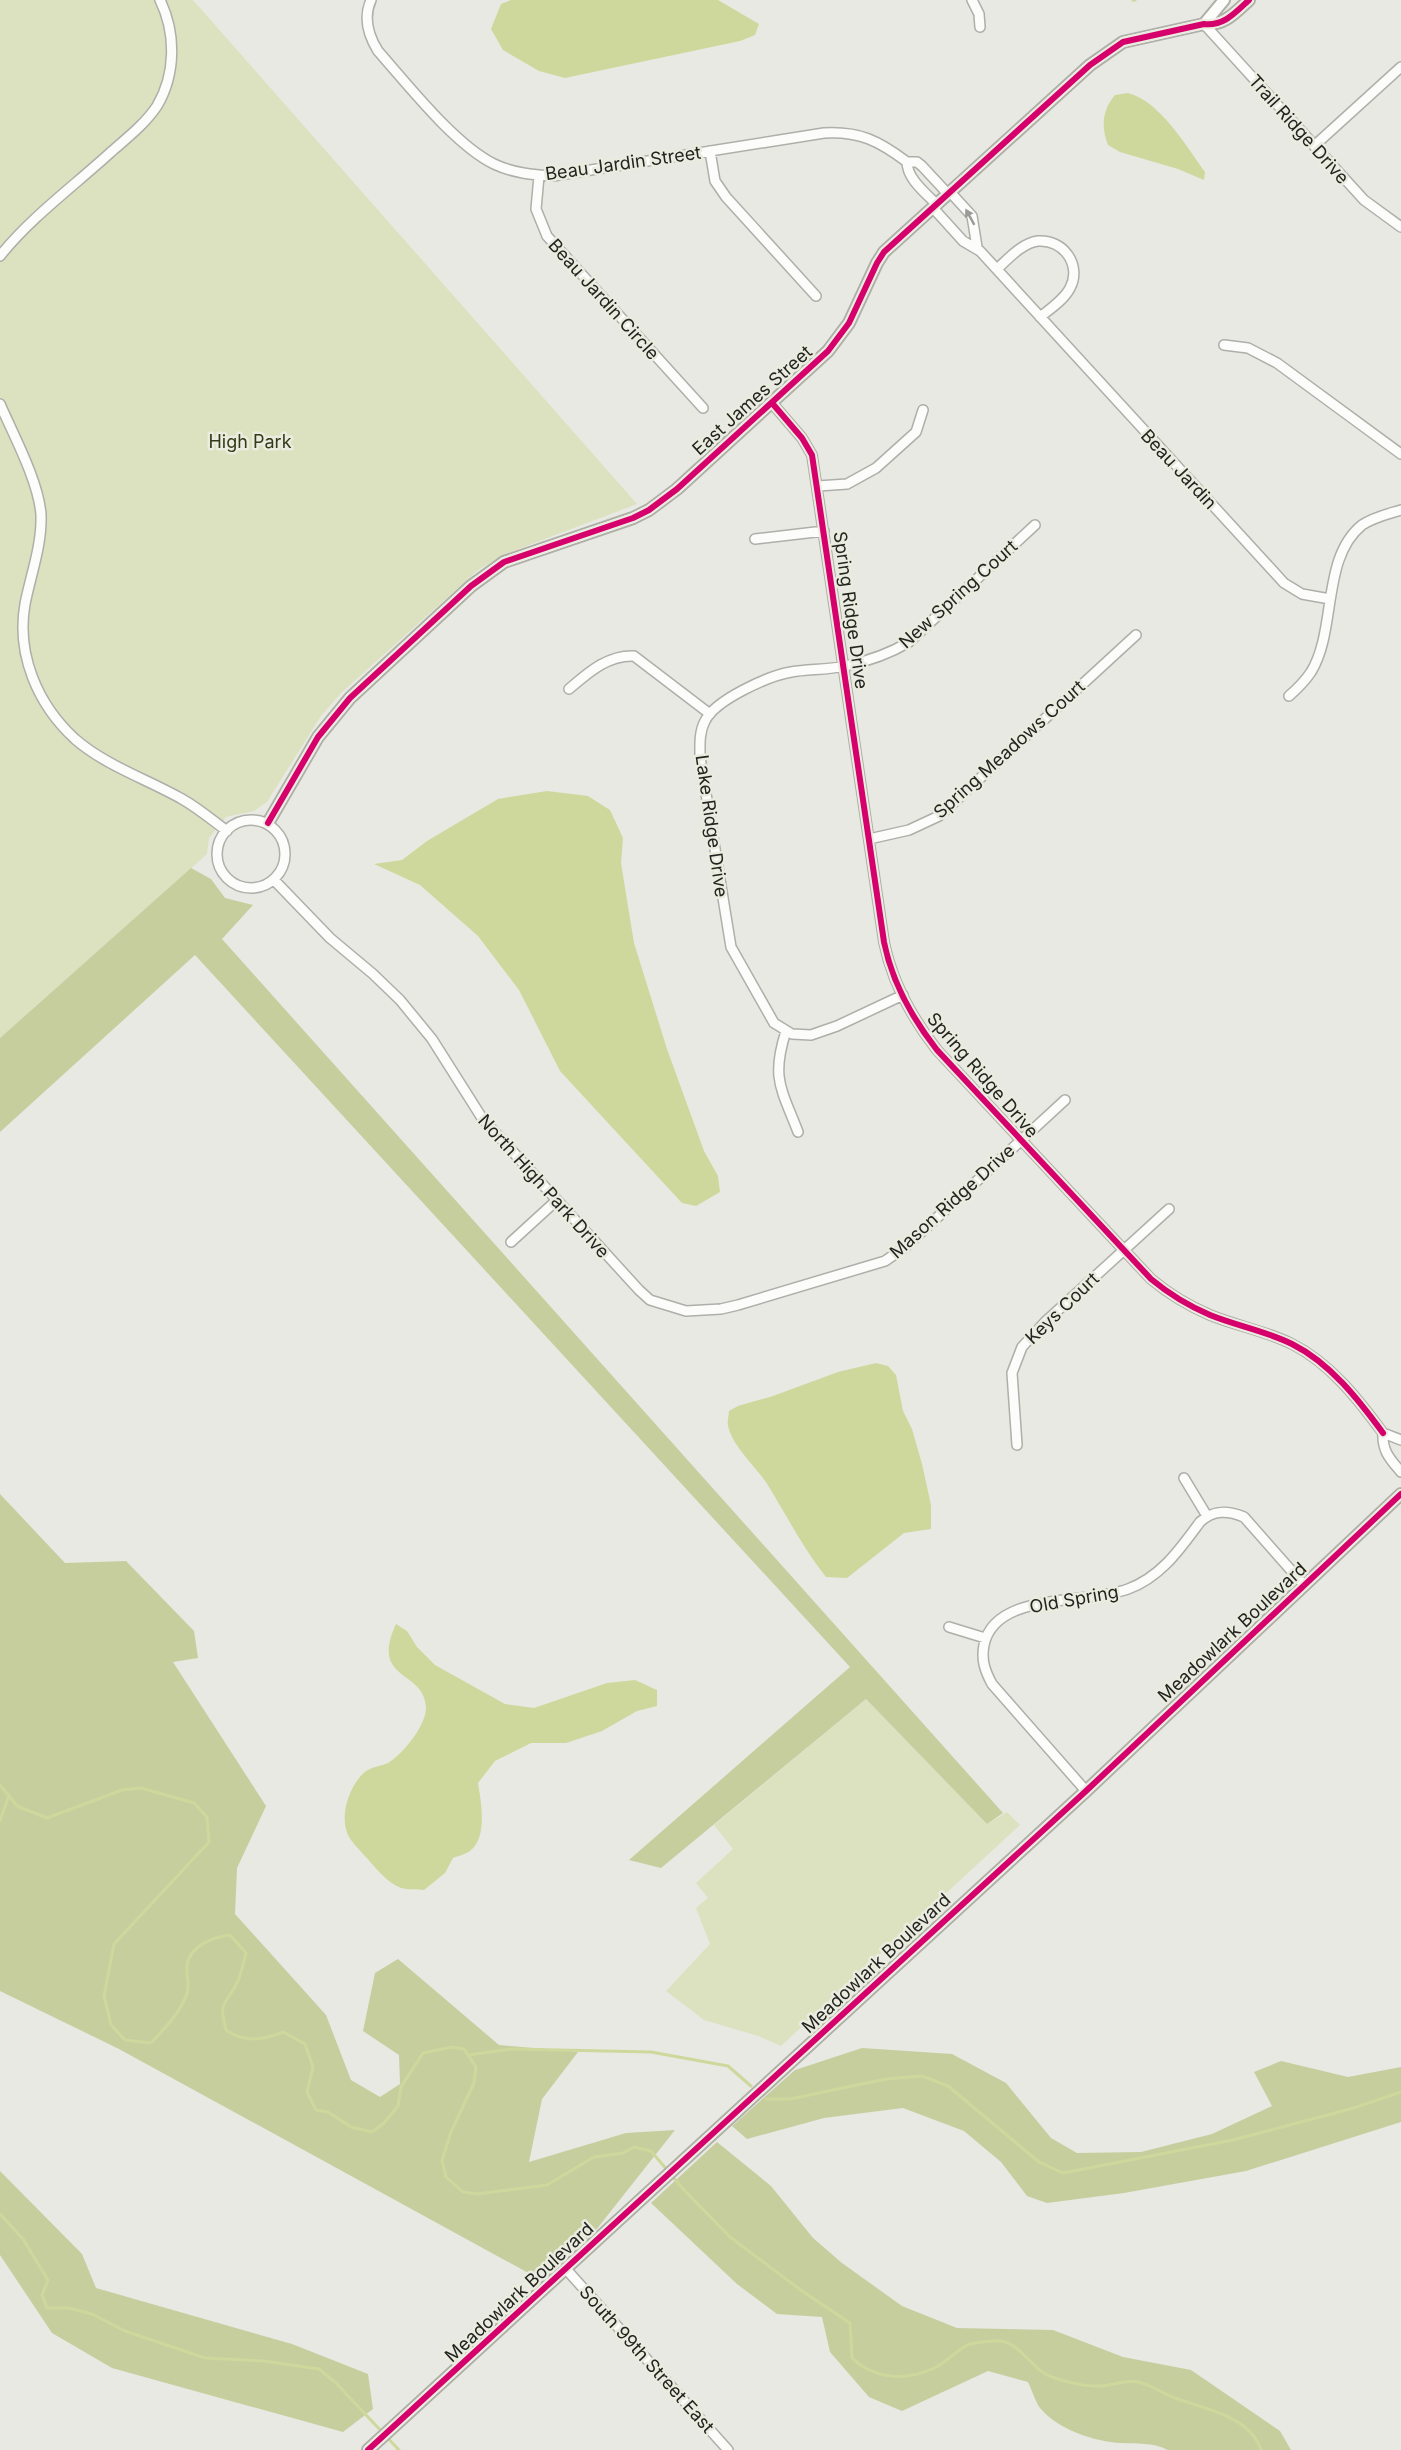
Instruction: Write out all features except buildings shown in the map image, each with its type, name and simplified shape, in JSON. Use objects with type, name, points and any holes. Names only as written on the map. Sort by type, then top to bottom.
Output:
[{"type":"street","points":[[0,256],[25,229],[135,130],[157,105],[170,67],[174,46],[160,0]]},
{"type":"street","name":"Beau Jardin Street","points":[[371,0],[367,16],[371,40],[378,51],[458,137],[482,157],[514,171],[539,176],[580,173],[840,132],[857,134],[874,140],[907,162]]},
{"type":"street","points":[[972,0],[980,27]]},
{"type":"street","points":[[1204,24],[1224,0]]},
{"type":"street","name":"East James Street","points":[[268,823],[318,737],[350,698],[471,586],[504,562],[633,518],[650,510],[677,489],[814,364],[840,337],[884,252],[936,207],[1090,64],[1123,42],[1204,24],[1216,25],[1229,19],[1249,0]]},
{"type":"street","name":"Trail Ridge Drive","points":[[1204,24],[1364,200],[1401,227]]},
{"type":"street","points":[[1314,146],[1401,67]]},
{"type":"street","points":[[710,152],[715,181],[726,197],[816,296]]},
{"type":"street","points":[[907,162],[917,162],[922,166],[972,216],[977,248]]},
{"type":"street","name":"Beau Jardin","points":[[907,162],[907,170],[914,180],[963,241],[977,248],[1284,583],[1302,594],[1330,599]]},
{"type":"street","name":"Beau Jardin Circle","points":[[539,176],[536,209],[547,236],[703,408]]},
{"type":"street","points":[[997,270],[1024,247],[1038,241],[1051,242],[1068,253],[1074,277],[1070,289],[1040,317]]},
{"type":"street","points":[[1224,345],[1248,348],[1277,363],[1401,454]]},
{"type":"street","name":"Spring Ridge Drive","points":[[772,403],[802,438],[812,455],[888,966],[911,1014],[937,1050],[1151,1279],[1189,1305],[1211,1315],[1282,1339],[1312,1356],[1347,1388],[1383,1433],[1386,1454],[1401,1472]]},
{"type":"street","points":[[0,404],[28,468],[41,512],[40,536],[22,627],[28,669],[38,691],[53,715],[75,739],[96,755],[182,798],[227,831]]},
{"type":"street","points":[[818,486],[847,484],[876,468],[916,432],[923,410]]},
{"type":"street","points":[[1289,696],[1311,672],[1318,657],[1342,553],[1351,536],[1371,520],[1401,510]]},
{"type":"street","name":"New Spring Court","points":[[844,667],[887,655],[909,642],[1035,525]]},
{"type":"street","points":[[755,539],[824,531]]},
{"type":"street","name":"Spring Meadows Court","points":[[869,839],[909,830],[939,816],[1136,635]]},
{"type":"street","points":[[569,689],[611,659],[634,656],[710,714],[731,698],[773,676],[789,672],[844,667]]},
{"type":"street","name":"Lake Ridge Drive","points":[[710,714],[702,729],[700,757],[731,947],[766,1012],[774,1023],[786,1031]]},
{"type":"street","points":[[244,819],[268,823],[278,831],[284,841],[282,869],[274,880],[263,886],[244,888],[237,885],[221,873],[217,856],[218,847],[227,831],[244,819]]},
{"type":"street","name":"North High Park Drive","points":[[274,880],[330,938],[400,1000],[438,1048],[482,1118],[624,1275],[650,1300],[686,1311]]},
{"type":"street","points":[[798,1132],[778,1078],[778,1057],[786,1031],[803,1036],[818,1033],[903,995]]},
{"type":"street","name":"Mason Ridge Drive","points":[[686,1311],[721,1309],[738,1305],[885,1261],[904,1248],[1065,1100]]},
{"type":"street","points":[[511,1242],[557,1200]]},
{"type":"street","name":"Keys Court","points":[[1017,1445],[1012,1373],[1022,1347],[1040,1327],[1169,1209]]},
{"type":"street","points":[[1383,1433],[1401,1440]]},
{"type":"street","points":[[1184,1478],[1207,1516],[1222,1512],[1244,1517],[1304,1585]]},
{"type":"street","name":"Meadowlark Boulevard","points":[[368,2450],[1086,1791],[1401,1494]]},
{"type":"street","name":"Old Spring","points":[[985,1638],[990,1628],[998,1620],[1014,1610],[1108,1595],[1142,1582],[1165,1566],[1207,1516]]},
{"type":"street","points":[[949,1627],[985,1638],[983,1661],[993,1684],[1086,1791]]},
{"type":"street","name":"South 99th Street East","points":[[566,2269],[728,2450]]},
{"type":"green space","name":"High Park","points":[[0,0],[193,0],[637,504],[503,555],[478,570],[341,693],[321,716],[267,802],[254,811],[226,817],[209,838],[207,854],[0,1038]]},
{"type":"green space","points":[[866,1699],[987,1824],[1007,1812],[1020,1825],[781,2046],[758,2036],[704,2020],[666,1991],[710,1944],[696,1908],[708,1898],[696,1883],[733,1849],[714,1825]]},
{"type":"shaded area","points":[[511,0],[718,0],[759,24],[755,35],[740,41],[565,78],[539,71],[503,50],[491,29],[501,4]]},
{"type":"shaded area","points":[[1128,93],[1151,105],[1171,126],[1205,172],[1204,180],[1178,169],[1120,152],[1108,145],[1104,132],[1107,107],[1115,95]]},
{"type":"shaded area","points":[[547,791],[588,796],[610,810],[623,838],[621,863],[634,943],[667,1049],[704,1151],[718,1176],[720,1192],[696,1206],[682,1203],[560,1071],[519,990],[478,936],[420,885],[374,864],[402,860],[427,841],[498,799]]},
{"type":"shaded area","points":[[191,868],[211,879],[225,898],[253,905],[222,939],[1003,1813],[987,1824],[866,1699],[661,1868],[629,1860],[850,1667],[195,955],[0,1132],[0,1038]]},
{"type":"shaded area","points":[[876,1363],[888,1366],[896,1375],[903,1411],[912,1429],[922,1464],[931,1505],[931,1529],[904,1533],[847,1578],[826,1577],[764,1480],[734,1441],[728,1425],[729,1411],[838,1372]]},
{"type":"shaded area","points":[[0,1494],[65,1563],[126,1561],[194,1631],[198,1658],[173,1662],[266,1806],[237,1868],[235,1914],[326,2015],[351,2080],[380,2097],[400,2084],[399,2055],[363,2031],[375,1973],[398,1959],[499,2045],[578,2052],[542,2099],[529,2162],[626,2133],[675,2130],[592,2235],[532,2275],[119,2049],[0,1991]]},
{"type":"shaded area","points":[[396,1624],[407,1631],[417,1647],[435,1665],[505,1704],[534,1708],[607,1683],[635,1680],[657,1690],[657,1706],[637,1711],[602,1731],[566,1743],[531,1743],[495,1761],[478,1783],[482,1819],[476,1845],[468,1852],[453,1858],[445,1873],[424,1890],[401,1888],[376,1869],[356,1846],[347,1833],[345,1822],[348,1797],[356,1782],[366,1771],[388,1763],[400,1754],[418,1731],[425,1715],[423,1696],[417,1687],[393,1666],[389,1656],[389,1643]]},
{"type":"shaded area","points":[[862,2048],[952,2054],[1006,2083],[1051,2138],[1077,2153],[1141,2152],[1212,2134],[1272,2106],[1254,2072],[1281,2061],[1348,2077],[1401,2067],[1401,2122],[1246,2171],[1124,2193],[1047,2203],[1027,2196],[1001,2162],[964,2131],[903,2108],[824,2118],[747,2139],[732,2126],[795,2070]]},
{"type":"shaded area","points":[[717,2142],[771,2186],[813,2238],[842,2263],[902,2306],[957,2328],[1053,2330],[1123,2357],[1191,2370],[1280,2431],[1291,2450],[1168,2450],[1151,2445],[1111,2442],[1088,2437],[1066,2428],[1047,2415],[1038,2405],[1028,2382],[988,2371],[902,2411],[869,2397],[830,2352],[822,2317],[777,2314],[737,2284],[651,2203]]},
{"type":"shaded area","points":[[0,2171],[82,2254],[96,2288],[292,2344],[368,2374],[373,2409],[343,2432],[112,2368],[52,2333],[0,2255]]},
{"type":"waterway","points":[[0,1785],[17,1806],[47,1818],[122,1790],[141,1788],[194,1803],[207,1817],[209,1842],[114,1944],[104,1996],[111,2025],[125,2040],[151,2043],[172,2020],[184,2001],[188,1991],[187,1966],[192,1953],[209,1940],[230,1935],[246,1953],[241,1974],[224,2005],[226,2030],[240,2037],[254,2039],[283,2032],[305,2044],[313,2067],[307,2092],[316,2110],[328,2112],[351,2127],[372,2132],[384,2123],[398,2106],[401,2087],[423,2053],[452,2047],[464,2049],[476,2067],[474,2083],[451,2132],[442,2160],[446,2177],[463,2192],[477,2194],[547,2185],[594,2157],[623,2153],[634,2147],[651,2151],[685,2191],[730,2237],[802,2291],[850,2323],[852,2358],[870,2370],[890,2376],[922,2373],[937,2367],[969,2345],[1002,2341],[1017,2349],[1044,2373],[1057,2379],[1092,2386],[1138,2382],[1175,2398],[1225,2415],[1247,2429],[1261,2450]]},
{"type":"waterway","points":[[0,1821],[9,1795]]},
{"type":"waterway","points":[[468,2055],[512,2049],[651,2052],[728,2066],[751,2086]]},
{"type":"waterway","points":[[766,2099],[790,2099],[886,2079],[922,2076],[948,2086],[1039,2162],[1063,2173],[1233,2140],[1354,2108],[1401,2092]]},
{"type":"waterway","points":[[0,2214],[23,2239],[48,2280],[42,2295],[47,2308],[69,2308],[92,2314],[125,2331],[205,2358],[264,2361],[319,2369],[336,2383],[399,2450]]},
{"type":"cycle path","points":[[268,823],[318,737],[350,698],[471,586],[504,562],[633,518],[649,510],[677,489],[828,351],[849,323],[884,252],[1090,65],[1123,42],[1223,21],[1249,0]]},
{"type":"cycle path","points":[[772,403],[802,438],[812,455],[884,942],[892,971],[911,1012],[937,1050],[1151,1279],[1187,1304],[1220,1319],[1292,1344],[1306,1352],[1342,1383],[1383,1433]]},
{"type":"cycle path","points":[[368,2450],[1086,1791],[1401,1494]]}]
